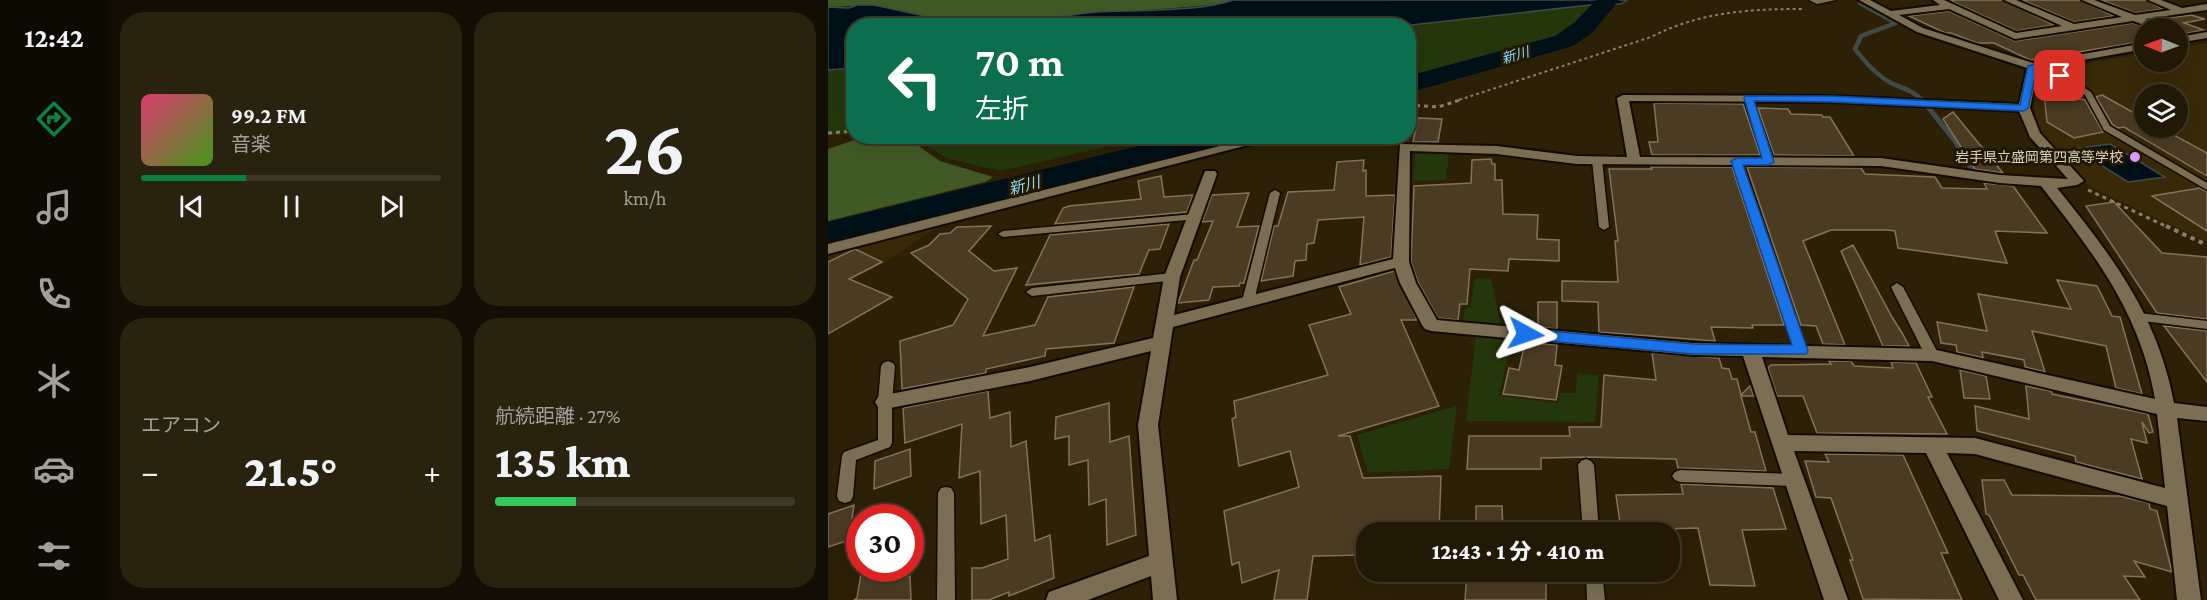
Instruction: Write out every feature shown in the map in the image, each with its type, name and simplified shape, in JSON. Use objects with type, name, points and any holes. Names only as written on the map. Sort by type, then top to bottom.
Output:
[{"type":"street","points":[[1863,0],[1947,41],[2037,65],[2134,48]]},
{"type":"street","points":[[1937,0],[2015,36],[2207,7]]},
{"type":"street","points":[[2008,0],[2073,27]]},
{"type":"street","points":[[2086,0],[2133,18]]},
{"type":"street","points":[[2152,0],[2182,11]]},
{"type":"street","points":[[1889,14],[1951,6]]},
{"type":"street","points":[[2188,37],[2207,35]]},
{"type":"street","points":[[2037,65],[2024,108],[2034,134],[2077,181]]},
{"type":"street","points":[[1634,161],[1623,98],[1831,99],[2024,108]]},
{"type":"street","points":[[1416,143],[1597,160],[1881,162],[1951,174],[2063,184],[2077,181]]},
{"type":"street","points":[[828,249],[1245,144]]},
{"type":"street","points":[[1401,144],[1401,262],[1408,283],[1431,325],[1693,349],[1932,355],[2166,409],[2207,414]]},
{"type":"street","points":[[1165,600],[1148,425],[1172,278],[1210,174]]},
{"type":"street","points":[[2045,182],[2104,257],[2139,317],[2159,370],[2166,409],[2188,600]]},
{"type":"street","points":[[1165,323],[1401,262]]},
{"type":"street","points":[[885,402],[1030,374],[1162,342]]},
{"type":"street","points":[[1751,352],[1836,600]]},
{"type":"street","points":[[1781,443],[1975,446],[2177,500]]},
{"type":"street","points":[[1932,445],[2011,600]]},
{"type":"street","points":[[1058,600],[1161,562]]},
{"type":"lane","points":[[1812,0],[1817,2],[1833,0]]},
{"type":"lane","points":[[2037,65],[2088,94],[2107,128],[2207,187]]},
{"type":"lane","points":[[1748,98],[1768,162]]},
{"type":"lane","points":[[1597,160],[1604,227]]},
{"type":"lane","points":[[1737,161],[1801,351]]},
{"type":"lane","points":[[1248,301],[1275,193]]},
{"type":"lane","points":[[1003,234],[1194,217]]},
{"type":"lane","points":[[1032,292],[1172,278]]},
{"type":"lane","points":[[1897,287],[1932,355]]},
{"type":"lane","points":[[2139,317],[2207,325]]},
{"type":"lane","points":[[845,496],[849,456],[885,443],[888,366]]},
{"type":"lane","points":[[1586,465],[1590,522]]},
{"type":"lane","points":[[1680,476],[1793,480]]},
{"type":"lane","points":[[946,493],[946,600]]},
{"type":"lane","points":[[1595,582],[1596,600]]},
{"type":"path","points":[[1416,106],[1438,107],[1651,37],[1673,24],[1701,15],[1719,12],[1808,9]]},
{"type":"path","points":[[828,133],[846,132]]},
{"type":"path","points":[[2077,181],[2088,189],[2207,245]]},
{"type":"shaded area","points":[[1233,0],[1627,0],[1621,4],[1590,5],[1416,24],[1416,18],[1052,18],[1096,12],[1185,9]]},
{"type":"shaded area","points":[[857,5],[874,5],[928,18],[846,18],[846,69],[828,70],[828,7],[849,8]]},
{"type":"shaded area","name":"岩手県立盛岡第四高等学校","points":[[2207,43],[2207,242],[2089,186],[2036,127],[2034,116],[2036,94],[2045,71],[2134,55],[2134,72],[2188,72],[2188,46]]},
{"type":"shaded area","points":[[2110,144],[2165,177],[2128,182],[2075,149]]},
{"type":"shaded area","points":[[941,224],[884,263],[828,294],[828,252]]},
{"type":"green space","points":[[828,0],[1233,0],[1220,4],[1092,13],[1064,18],[924,18],[914,13],[874,5],[828,7]]},
{"type":"green space","points":[[1590,5],[1596,7],[1557,37],[1416,77],[1416,24]]},
{"type":"green space","points":[[846,69],[846,134],[828,135],[828,70]]},
{"type":"green space","points":[[846,143],[916,144],[940,161],[993,177],[985,182],[828,221],[828,149]]},
{"type":"green space","points":[[925,144],[1119,144],[1001,171],[946,158]]},
{"type":"green space","points":[[1419,151],[1449,152],[1446,180],[1413,181],[1415,154]]},
{"type":"green space","points":[[1475,278],[1491,279],[1501,326],[1463,322],[1465,308],[1470,307]]},
{"type":"green space","points":[[1476,334],[1512,338],[1499,396],[1558,403],[1560,393],[1576,393],[1577,373],[1599,375],[1595,422],[1466,421]]},
{"type":"green space","points":[[1457,406],[1449,469],[1368,473],[1357,435]]},
{"type":"building","points":[[2002,0],[2054,25],[2016,31],[1951,1]]},
{"type":"building","points":[[2022,0],[2080,0],[2114,16],[2074,22]]},
{"type":"building","points":[[2101,0],[2146,0],[2163,9],[2135,13]]},
{"type":"building","points":[[1949,11],[2015,41],[2133,23],[2134,43],[2030,60],[1994,43],[1977,43],[1945,33],[1909,16]]},
{"type":"building","points":[[2191,15],[2205,19],[2188,22],[2188,18],[2169,18]]},
{"type":"building","points":[[2188,24],[2204,30],[2188,33]]},
{"type":"building","points":[[2044,94],[2085,100],[2103,132],[2074,138],[2047,122]]},
{"type":"building","points":[[2102,95],[2134,113],[2134,133],[2112,124],[2096,97]]},
{"type":"building","points":[[1654,103],[1743,104],[1760,155],[1652,155],[1649,142],[1658,142]]},
{"type":"building","points":[[1758,108],[1788,109],[1791,114],[1830,117],[1854,156],[1774,155]]},
{"type":"building","points":[[1953,112],[2003,173],[1975,169],[1943,119]]},
{"type":"building","points":[[1418,118],[1442,119],[1438,142],[1416,142]]},
{"type":"building","points":[[2143,138],[2179,138],[2207,153],[2207,176]]},
{"type":"building","points":[[1491,159],[1492,164],[1495,164],[1495,180],[1502,180],[1503,214],[1538,215],[1537,239],[1559,240],[1559,261],[1509,259],[1508,271],[1470,269],[1467,304],[1460,304],[1458,320],[1438,318],[1418,282],[1411,262],[1414,186],[1471,183],[1472,160]]},
{"type":"building","points":[[1364,160],[1366,196],[1395,195],[1391,257],[1360,265],[1364,217],[1318,220],[1314,243],[1307,244],[1306,260],[1295,261],[1293,276],[1261,281],[1274,226],[1278,226],[1288,192],[1334,190],[1337,162]]},
{"type":"building","points":[[1651,167],[1732,167],[1784,325],[1752,325],[1753,328],[1711,327],[1715,341],[1599,332],[1598,302],[1562,301],[1562,281],[1618,282],[1615,241],[1618,241],[1609,169],[1652,169]]},
{"type":"building","points":[[1747,167],[1861,168],[1865,174],[1935,177],[1942,188],[1987,189],[1984,183],[2013,186],[2047,233],[1995,231],[2007,263],[1898,248],[1895,231],[1888,230],[1831,230],[1803,241],[1845,345],[1823,344],[1816,326],[1801,325]]},
{"type":"building","points":[[1161,176],[1164,197],[1193,195],[1187,212],[1055,224],[1063,208],[1069,206],[1141,199],[1138,181]]},
{"type":"building","points":[[2200,188],[2207,192],[2207,231],[2152,196]]},
{"type":"building","points":[[1249,193],[1237,227],[1259,226],[1244,283],[1240,283],[1239,286],[1213,287],[1209,300],[1178,303],[1194,260],[1197,260],[1213,221],[1202,222],[1212,195]]},
{"type":"building","points":[[2114,202],[2162,253],[2207,257],[2207,319],[2157,313],[2086,206]]},
{"type":"building","points":[[1169,224],[1160,249],[1149,250],[1139,274],[1026,285],[1050,235]]},
{"type":"building","points":[[991,226],[969,251],[994,271],[1017,268],[983,336],[1035,325],[1048,297],[1134,287],[1114,343],[1046,349],[1045,356],[986,369],[986,373],[902,389],[900,341],[953,325],[968,299],[911,253],[929,245],[940,234],[950,233],[957,227]]},
{"type":"building","points":[[1853,245],[1909,346],[1883,346],[1841,251]]},
{"type":"building","points":[[855,249],[882,262],[849,279],[892,297],[828,334],[828,262]]},
{"type":"building","points":[[1394,271],[1417,320],[1401,320],[1439,406],[1338,436],[1350,436],[1363,478],[1441,476],[1439,522],[1356,522],[1356,555],[1313,556],[1307,600],[1274,600],[1279,570],[1242,583],[1239,562],[1232,565],[1224,511],[1299,487],[1290,451],[1239,466],[1232,419],[1236,417],[1234,401],[1328,375],[1309,325],[1351,314],[1339,287]]},
{"type":"building","points":[[2057,280],[2097,286],[2112,316],[2120,317],[2142,394],[2116,388],[2106,346],[2032,331],[2045,372],[2025,367],[2024,360],[1982,352],[1983,358],[1957,352],[1956,345],[1941,343],[1937,322],[1987,331],[1978,294],[2071,309]]},
{"type":"building","points":[[1538,302],[1557,302],[1557,329],[1538,327]]},
{"type":"building","points":[[2164,326],[2207,331],[2207,382]]},
{"type":"building","points":[[1525,342],[1557,345],[1555,365],[1562,366],[1556,400],[1503,394],[1509,368],[1519,370]]},
{"type":"building","points":[[1652,353],[1719,358],[1722,368],[1729,369],[1732,379],[1737,379],[1741,395],[1750,386],[1754,396],[1741,396],[1751,432],[1755,432],[1766,471],[1678,468],[1676,459],[1587,457],[1541,458],[1541,469],[1467,469],[1469,436],[1570,436],[1569,427],[1601,427],[1604,375],[1656,380]]},
{"type":"building","points":[[1829,361],[1851,361],[1854,366],[1893,368],[1891,362],[1916,363],[1932,397],[1928,397],[1947,434],[1817,433],[1803,396],[1777,396],[1768,368],[1771,365],[1831,364]]},
{"type":"building","points":[[1960,370],[1986,376],[1990,399],[1964,398]]},
{"type":"building","points":[[2026,386],[2051,391],[2052,394],[2148,414],[2153,432],[2149,433],[2142,422],[2147,443],[2131,439],[2142,479],[2076,462],[2075,456],[1977,431],[1975,406],[2029,419]]},
{"type":"building","points":[[988,391],[990,418],[1010,412],[1011,447],[1026,441],[1035,541],[1050,535],[1054,578],[1009,596],[1009,592],[989,600],[972,600],[972,568],[982,568],[1008,559],[1006,515],[981,524],[980,471],[959,478],[962,424],[905,443],[903,408]]},
{"type":"building","points":[[1109,403],[1110,442],[1129,436],[1136,535],[1107,545],[1106,499],[1089,505],[1088,460],[1069,465],[1069,436],[1055,439],[1056,417]]},
{"type":"building","points":[[910,449],[911,476],[874,489],[875,461]]},
{"type":"building","points":[[1825,454],[1903,455],[1948,553],[1941,553],[1962,600],[1863,599],[1850,560],[1853,560],[1831,498],[1816,497],[1805,461],[1829,462]]},
{"type":"building","points":[[1982,480],[2004,480],[2012,495],[2120,496],[2149,503],[2150,509],[2157,511],[2172,572],[2134,561],[2145,577],[2124,576],[2140,600],[2036,600],[2023,575],[2019,575],[1989,515],[1986,514]]},
{"type":"building","points":[[1681,484],[1773,488],[1786,529],[1742,530],[1755,586],[1710,585],[1698,528],[1680,528],[1680,522],[1620,522],[1616,495],[1683,494]]},
{"type":"building","points":[[1476,506],[1502,506],[1503,522],[1476,522]]},
{"type":"building","points":[[846,508],[846,541],[828,547],[828,514]]},
{"type":"building","points":[[860,582],[910,582],[911,600],[854,600],[857,598]]},
{"type":"building","points":[[1466,582],[1546,582],[1546,600],[1465,600]]},
{"type":"waterway","name":"新川","points":[[1416,83],[1564,41],[1584,27],[1608,0]]},
{"type":"waterway","points":[[1860,3],[1896,23],[1861,36],[1855,49],[1880,76],[1921,99]]},
{"type":"waterway","points":[[1928,107],[1955,141],[1972,170]]},
{"type":"waterway","name":"新川","points":[[828,233],[1188,144]]},
{"type":"place","name":"岩手県立盛岡第四高等学校","points":[[2135,157]]},
{"type":"route","points":[[1526,334],[1693,349],[1751,352],[1801,351],[1737,161],[1768,162],[1748,98],[1831,99],[2024,108],[2033,66],[2041,64],[2060,76]]}]
